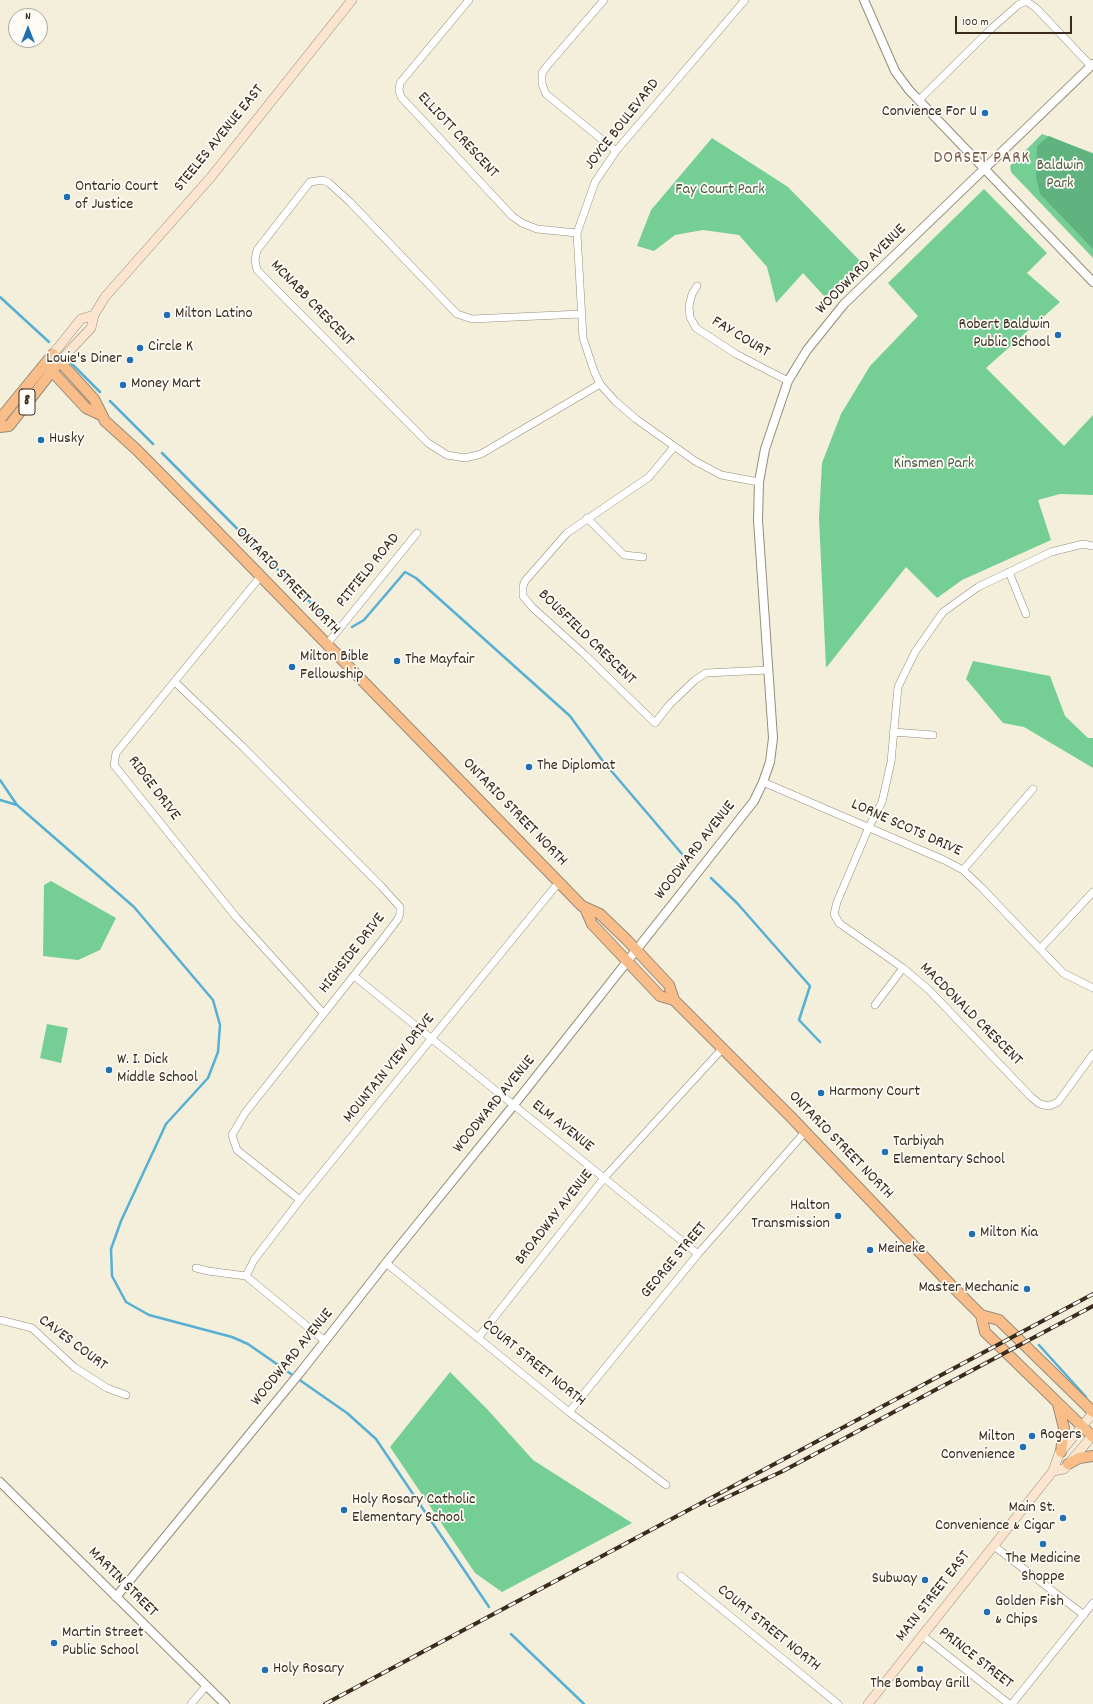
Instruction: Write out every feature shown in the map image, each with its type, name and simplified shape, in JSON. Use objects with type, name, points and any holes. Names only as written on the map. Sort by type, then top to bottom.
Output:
[{"type":"main road","name":"STEELES AVENUE EAST","points":[[0,419],[56,358],[81,319],[94,315],[105,297],[217,169],[352,0]]},
{"type":"main road","name":"ONTARIO STREET NORTH","points":[[56,358],[94,399],[105,421],[137,450],[260,577],[412,729],[585,908],[592,924],[660,996],[674,1000]]},
{"type":"main road","name":"STEELES AVENUE EAST","points":[[0,427],[9,426],[48,367]]},
{"type":"main road","name":"ONTARIO STREET NORTH","points":[[48,367],[86,408],[101,415]]},
{"type":"main road","name":"ONTARIO STREET NORTH","points":[[585,908],[600,914],[636,949],[668,985],[674,1000],[805,1132],[981,1315],[999,1320],[1093,1413]]},
{"type":"main road","name":"ONTARIO STREET NORTH","points":[[981,1315],[984,1332],[1093,1436]]},
{"type":"main road","points":[[1058,1404],[1064,1428],[1061,1452]]},
{"type":"main road","name":"MAIN STREET EAST","points":[[868,1704],[1053,1471],[1061,1452],[1093,1413]]},
{"type":"main road","name":"MAIN STREET EAST","points":[[1053,1471],[1064,1469],[1093,1436]]},
{"type":"main road","points":[[1068,1464],[1079,1458],[1093,1456]]},
{"type":"street","name":"ELLIOTT CRESCENT","points":[[469,0],[400,83],[399,90],[401,97],[512,216],[522,223],[537,229],[577,232]]},
{"type":"street","points":[[604,0],[542,73],[542,84],[546,94],[616,151]]},
{"type":"street","name":"JOYCE BOULEVARD","points":[[745,0],[616,151],[595,182],[577,232],[583,338],[594,372],[600,384],[615,401],[636,419],[674,447],[721,475],[759,482]]},
{"type":"street","points":[[864,0],[895,71],[919,100],[1093,282]]},
{"type":"street","points":[[919,100],[991,29],[1021,2],[1026,1],[1036,8],[1092,65]]},
{"type":"street","name":"WOODWARD AVENUE","points":[[116,1597],[293,1382],[754,801],[770,762],[772,738],[758,520],[759,482],[765,450],[788,381],[807,350],[844,304],[1092,65]]},
{"type":"street","name":"MCNABB CRESCENT","points":[[581,314],[472,319],[457,314],[350,202],[329,183],[323,180],[310,182],[256,250],[255,260],[257,270],[428,443],[447,455],[465,458],[481,454],[600,384]]},
{"type":"street","name":"FAY COURT","points":[[697,286],[692,294],[689,306],[690,317],[696,328],[736,354],[788,381]]},
{"type":"street","name":"BOUSFIELD CRESCENT","points":[[674,447],[649,477],[567,533],[530,574],[523,586],[524,596],[532,607],[583,653],[654,724],[670,704],[695,680],[706,673],[768,670]]},
{"type":"street","points":[[587,518],[624,555],[643,557]]},
{"type":"street","name":"PITFIELD ROAD","points":[[327,644],[417,533]]},
{"type":"street","points":[[868,827],[882,802],[890,762],[898,687],[915,652],[939,617],[978,587],[1051,552],[1083,544],[1093,546]]},
{"type":"street","points":[[1009,572],[1026,614]]},
{"type":"street","name":"RIDGE DRIVE","points":[[260,577],[116,753],[114,765],[117,771],[236,917],[323,1013]]},
{"type":"street","name":"HIGHSIDE DRIVE","points":[[175,682],[242,747],[381,886],[400,907],[398,919],[245,1113],[232,1135],[237,1150],[300,1200]]},
{"type":"street","points":[[893,732],[933,735]]},
{"type":"street","name":"LORNE SCOTS DRIVE","points":[[763,782],[963,870],[1064,973],[1093,988]]},
{"type":"street","points":[[963,870],[1033,789]]},
{"type":"street","name":"MACDONALD CRESCENT","points":[[868,827],[837,902],[834,914],[839,923],[903,968],[929,990],[1031,1097],[1040,1104],[1049,1106],[1058,1102],[1093,1054]]},
{"type":"street","name":"MOUNTAIN VIEW DRIVE","points":[[246,1276],[249,1267],[300,1200],[432,1040],[559,882]]},
{"type":"street","points":[[1041,948],[1093,892]]},
{"type":"street","points":[[875,1005],[903,968]]},
{"type":"street","name":"ELM AVENUE","points":[[354,976],[698,1254]]},
{"type":"street","name":"BROADWAY AVENUE","points":[[478,1338],[604,1178],[722,1049]]},
{"type":"street","name":"GEORGE STREET","points":[[569,1412],[698,1254],[805,1132]]},
{"type":"street","name":"COURT STREET NORTH","points":[[386,1263],[569,1412],[666,1485]]},
{"type":"street","points":[[196,1268],[246,1276],[325,1341]]},
{"type":"street","name":"CAVES COURT","points":[[0,1320],[32,1328],[74,1367],[107,1388],[126,1395]]},
{"type":"street","name":"MARTIN STREET","points":[[0,1482],[225,1704]]},
{"type":"street","points":[[994,1546],[1084,1615]]},
{"type":"street","name":"COURT STREET NORTH","points":[[681,1576],[838,1704]]},
{"type":"street","points":[[1011,1704],[1093,1603]]},
{"type":"street","name":"PRINCE STREET","points":[[923,1636],[1011,1704]]},
{"type":"street","points":[[191,1704],[206,1686]]},
{"type":"green space","name":"Baldwin Park","points":[[1042,134],[1093,153],[1093,258],[1011,172],[1010,166]]},
{"type":"green space","name":"Baldwin Park","points":[[1049,136],[1093,154],[1093,249],[1040,194],[1036,177],[1037,146]]},
{"type":"green space","name":"Fay Court Park","points":[[712,138],[788,187],[862,263],[825,297],[803,273],[776,303],[767,267],[739,235],[703,230],[675,235],[654,251],[637,246],[651,210]]},
{"type":"green space","name":"Kinsmen Park","points":[[984,189],[1047,253],[1027,273],[1060,302],[986,368],[1064,446],[1093,415],[1093,495],[1060,494],[1038,500],[1051,540],[962,580],[937,598],[906,567],[826,668],[819,518],[822,463],[841,414],[870,366],[918,316],[888,283]]},
{"type":"green space","points":[[973,661],[1050,676],[1065,716],[1088,738],[1093,738],[1093,768],[1024,727],[1003,723],[966,679]]},
{"type":"green space","points":[[51,881],[116,918],[100,950],[78,960],[43,956],[44,885]]},
{"type":"green space","points":[[47,1024],[68,1028],[61,1063],[40,1058]]},
{"type":"green space","points":[[450,1372],[487,1409],[533,1460],[632,1523],[502,1592],[475,1573],[390,1447]]},
{"type":"waterway","points":[[0,297],[49,342]]},
{"type":"waterway","points":[[71,363],[100,392]]},
{"type":"waterway","points":[[110,401],[153,444]]},
{"type":"waterway","points":[[162,453],[323,615]]},
{"type":"waterway","points":[[352,627],[364,620],[405,572],[416,578],[570,716],[602,760],[688,861]]},
{"type":"waterway","points":[[0,780],[17,805],[134,907],[213,1000],[220,1025],[218,1052],[208,1078],[166,1124],[121,1221],[111,1249],[112,1276],[126,1302],[149,1315],[232,1337],[248,1344],[347,1413],[376,1439],[489,1607]]},
{"type":"waterway","points":[[0,800],[17,805]]},
{"type":"waterway","points":[[711,878],[737,903],[810,986],[799,1020],[820,1042]]},
{"type":"waterway","points":[[1039,1345],[1086,1397]]},
{"type":"waterway","points":[[511,1634],[584,1704]]},
{"type":"railway","points":[[325,1704],[1093,1294]]},
{"type":"railway","points":[[710,1505],[783,1471],[1093,1306]]},
{"type":"place","name":"Convience For U","points":[[985,113]]},
{"type":"place","name":"Ontario Court of Justice","points":[[67,197]]},
{"type":"place","name":"Milton Latino","points":[[167,315]]},
{"type":"place","name":"Robert Baldwin Public School","points":[[1058,335]]},
{"type":"place","name":"Circle K","points":[[140,348]]},
{"type":"place","name":"Louie's Diner","points":[[130,360]]},
{"type":"place","name":"Money Mart","points":[[123,385]]},
{"type":"place","name":"Husky","points":[[41,440]]},
{"type":"place","name":"The Mayfair","points":[[397,661]]},
{"type":"place","name":"Milton Bible Fellowship","points":[[292,667]]},
{"type":"place","name":"The Diplomat","points":[[529,767]]},
{"type":"place","name":"W. I. Dick Middle School","points":[[109,1070]]},
{"type":"place","name":"Harmony Court","points":[[821,1093]]},
{"type":"place","name":"Tarbiyah Elementary School","points":[[885,1152]]},
{"type":"place","name":"Halton Transmission","points":[[838,1216]]},
{"type":"place","name":"Milton Kia","points":[[972,1234]]},
{"type":"place","name":"Meineke","points":[[870,1250]]},
{"type":"place","name":"Master Mechanic","points":[[1027,1289]]},
{"type":"place","name":"Rogers","points":[[1032,1436]]},
{"type":"place","name":"Milton Convenience","points":[[1023,1447]]},
{"type":"place","name":"Holy Rosary Catholic Elementary School","points":[[344,1510]]},
{"type":"place","name":"Main St. Convenience & Cigar","points":[[1063,1518]]},
{"type":"place","name":"The Medicine Shoppe","points":[[1043,1544]]},
{"type":"place","name":"Subway","points":[[925,1580]]},
{"type":"place","name":"Golden Fish & Chips","points":[[987,1612]]},
{"type":"place","name":"Martin Street Public School","points":[[54,1643]]},
{"type":"place","name":"The Bombay Grill","points":[[920,1669]]},
{"type":"place","name":"Holy Rosary","points":[[265,1670]]},
{"type":"district","name":"DORSET PARK","points":[[982,160]]}]
